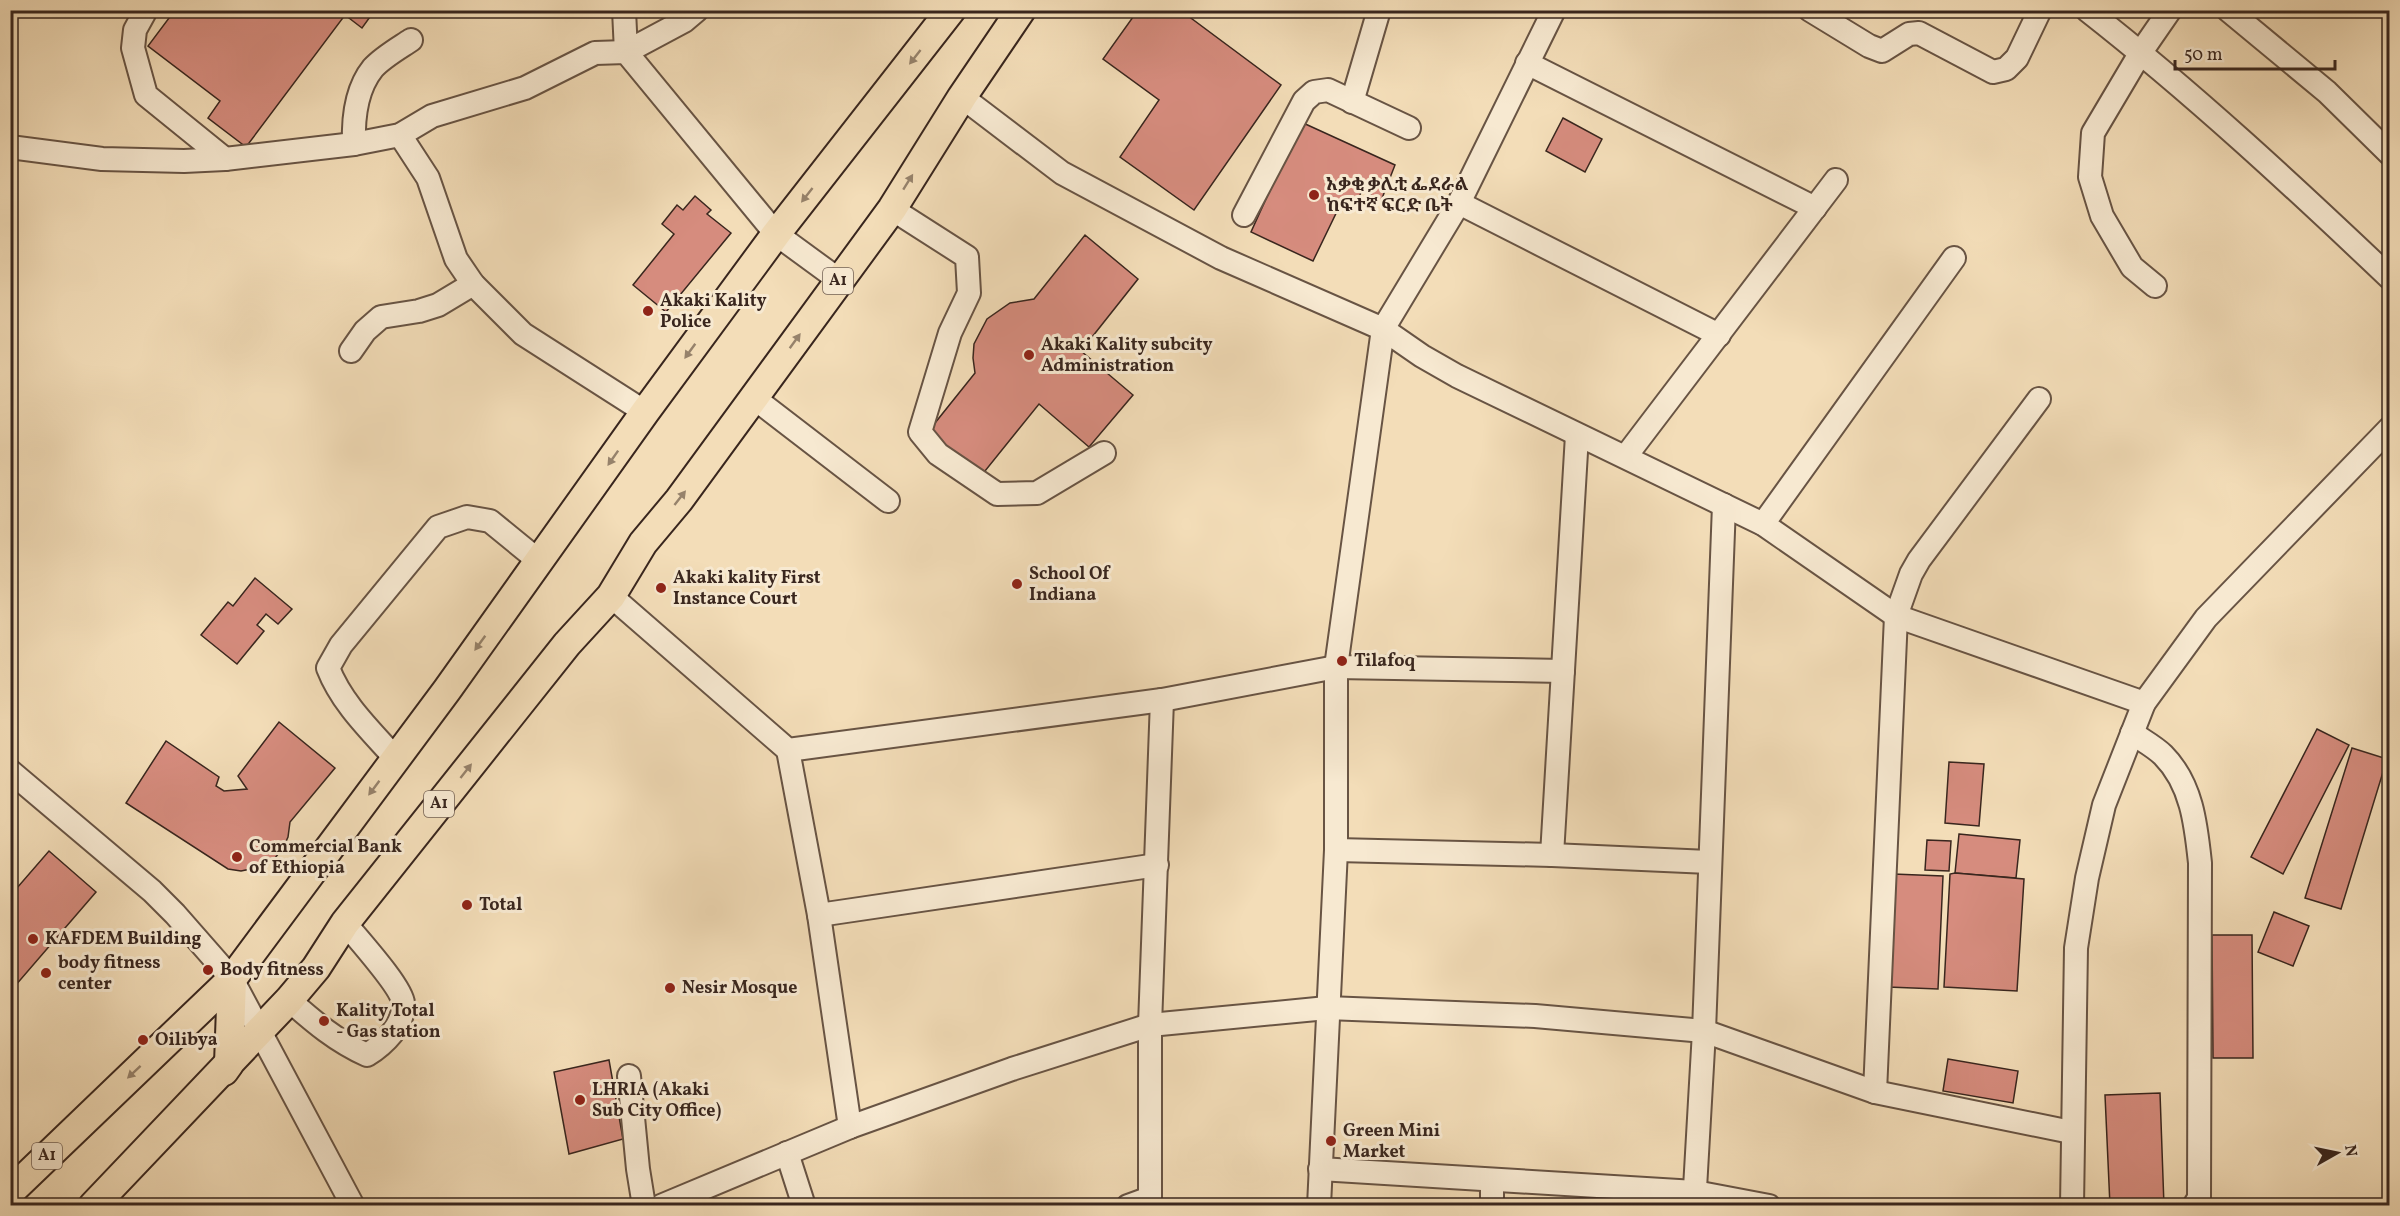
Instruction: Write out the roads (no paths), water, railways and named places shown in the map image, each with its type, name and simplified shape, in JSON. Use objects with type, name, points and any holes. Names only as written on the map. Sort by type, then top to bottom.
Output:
[{"type":"main road","name":"A1","points":[[10,1192],[232,979],[396,759],[776,234],[951,10]]},
{"type":"main road","name":"A1","points":[[93,1206],[289,1000],[316,968],[345,923],[567,644],[611,596],[643,543],[679,500],[892,209],[962,97],[1021,10]]},
{"type":"main road","points":[[121,1206],[229,1065],[232,979]]},
{"type":"street","points":[[146,10],[135,30],[133,48],[146,95],[225,159]]},
{"type":"street","points":[[624,10],[626,52],[776,234],[839,280]]},
{"type":"street","points":[[10,147],[102,159],[225,159],[354,144],[400,135],[432,116],[525,87],[595,53],[626,52],[684,21],[697,10]]},
{"type":"street","points":[[1352,102],[1379,10]]},
{"type":"street","points":[[1319,1206],[1336,850],[1336,667],[1383,329],[1459,203],[1554,10]]},
{"type":"street","points":[[1810,10],[1869,46],[1882,51],[1909,34],[1919,33],[1993,72],[2006,69],[2017,58],[2040,10]]},
{"type":"street","points":[[2087,10],[2141,52],[2271,165],[2390,278]]},
{"type":"street","points":[[2155,286],[2132,267],[2102,216],[2090,177],[2093,133],[2141,52],[2170,10]]},
{"type":"street","points":[[2228,10],[2327,92],[2390,154]]},
{"type":"street","points":[[354,144],[353,118],[364,83],[374,67],[411,40]]},
{"type":"street","points":[[1527,63],[1815,208]]},
{"type":"street","points":[[1244,215],[1304,101],[1314,92],[1328,90],[1409,128]]},
{"type":"street","points":[[962,97],[1062,173],[1221,258],[1383,329],[1422,356],[1457,376],[1763,524],[1896,616],[2144,703]]},
{"type":"street","points":[[400,135],[428,178],[456,260],[473,284],[523,334],[645,412]]},
{"type":"street","points":[[1626,456],[1836,180]]},
{"type":"street","points":[[1459,203],[1719,335]]},
{"type":"street","points":[[892,209],[967,257],[969,293],[950,333],[920,432],[938,454],[997,494],[1036,493],[1104,453]]},
{"type":"street","points":[[1763,524],[1954,258]]},
{"type":"street","points":[[351,351],[365,331],[381,317],[419,311],[438,305],[473,284]]},
{"type":"street","points":[[754,398],[888,501]]},
{"type":"street","points":[[1875,1092],[1896,616],[1911,574],[1919,560],[2039,399]]},
{"type":"street","points":[[2072,1206],[2071,1132],[2076,948],[2087,878],[2104,805],[2144,703],[2206,618],[2390,428]]},
{"type":"street","points":[[1552,855],[1577,435]]},
{"type":"street","points":[[1694,1199],[1704,1031],[1724,505]]},
{"type":"street","points":[[396,759],[358,717],[334,683],[328,668],[341,645],[438,527],[467,517],[490,521],[539,561]]},
{"type":"street","points":[[611,596],[788,750],[819,915],[850,1127]]},
{"type":"street","points":[[788,750],[1162,700],[1336,667],[1563,671]]},
{"type":"street","points":[[1128,1206],[1150,1202],[1150,1025],[1158,865],[1162,700]]},
{"type":"street","points":[[2132,733],[2162,754],[2179,774],[2192,807],[2196,828],[2200,863],[2199,1198],[2194,1206]]},
{"type":"street","points":[[10,771],[152,891],[232,979],[353,1206]]},
{"type":"street","points":[[1336,850],[1552,855],[1709,862]]},
{"type":"street","points":[[819,915],[1158,865]]},
{"type":"street","points":[[289,1000],[324,1031],[346,1046],[367,1055],[382,1045],[398,1025],[403,1003],[395,985],[345,923]]},
{"type":"street","points":[[661,1206],[850,1127],[1012,1069],[1150,1025],[1328,1008],[1535,1016],[1704,1031],[1875,1092],[2071,1132]]},
{"type":"street","points":[[629,1076],[644,1206]]},
{"type":"street","points":[[787,1153],[804,1206]]},
{"type":"street","points":[[1320,1168],[1492,1180],[1769,1206]]},
{"type":"street","points":[[1492,1180],[1492,1206]]},
{"type":"place","name":"አቃቂ ቃሊቲ ፌደራል ከፍተኛ ፍርድ ቤት","points":[[1314,195]]},
{"type":"place","name":"Akaki Kality Police","points":[[648,311]]},
{"type":"place","name":"Akaki Kality subcity Administration","points":[[1029,355]]},
{"type":"place","name":"School Of Indiana","points":[[1017,584]]},
{"type":"place","name":"Akaki kality First Instance Court","points":[[661,588]]},
{"type":"place","name":"Tilafoq","points":[[1342,661]]},
{"type":"place","name":"Commercial Bank of Ethiopia","points":[[237,857]]},
{"type":"place","name":"Total","points":[[467,905]]},
{"type":"place","name":"KAFDEM Building","points":[[33,939]]},
{"type":"place","name":"Body fitness","points":[[208,970]]},
{"type":"place","name":"body fitness center","points":[[46,973]]},
{"type":"place","name":"Nesir Mosque","points":[[670,988]]},
{"type":"place","name":"Kality Total - Gas station","points":[[324,1021]]},
{"type":"place","name":"Oilibya","points":[[143,1040]]},
{"type":"place","name":"LHRIA (Akaki Sub City Office)","points":[[580,1100]]},
{"type":"place","name":"Green Mini Market","points":[[1331,1141]]}]
